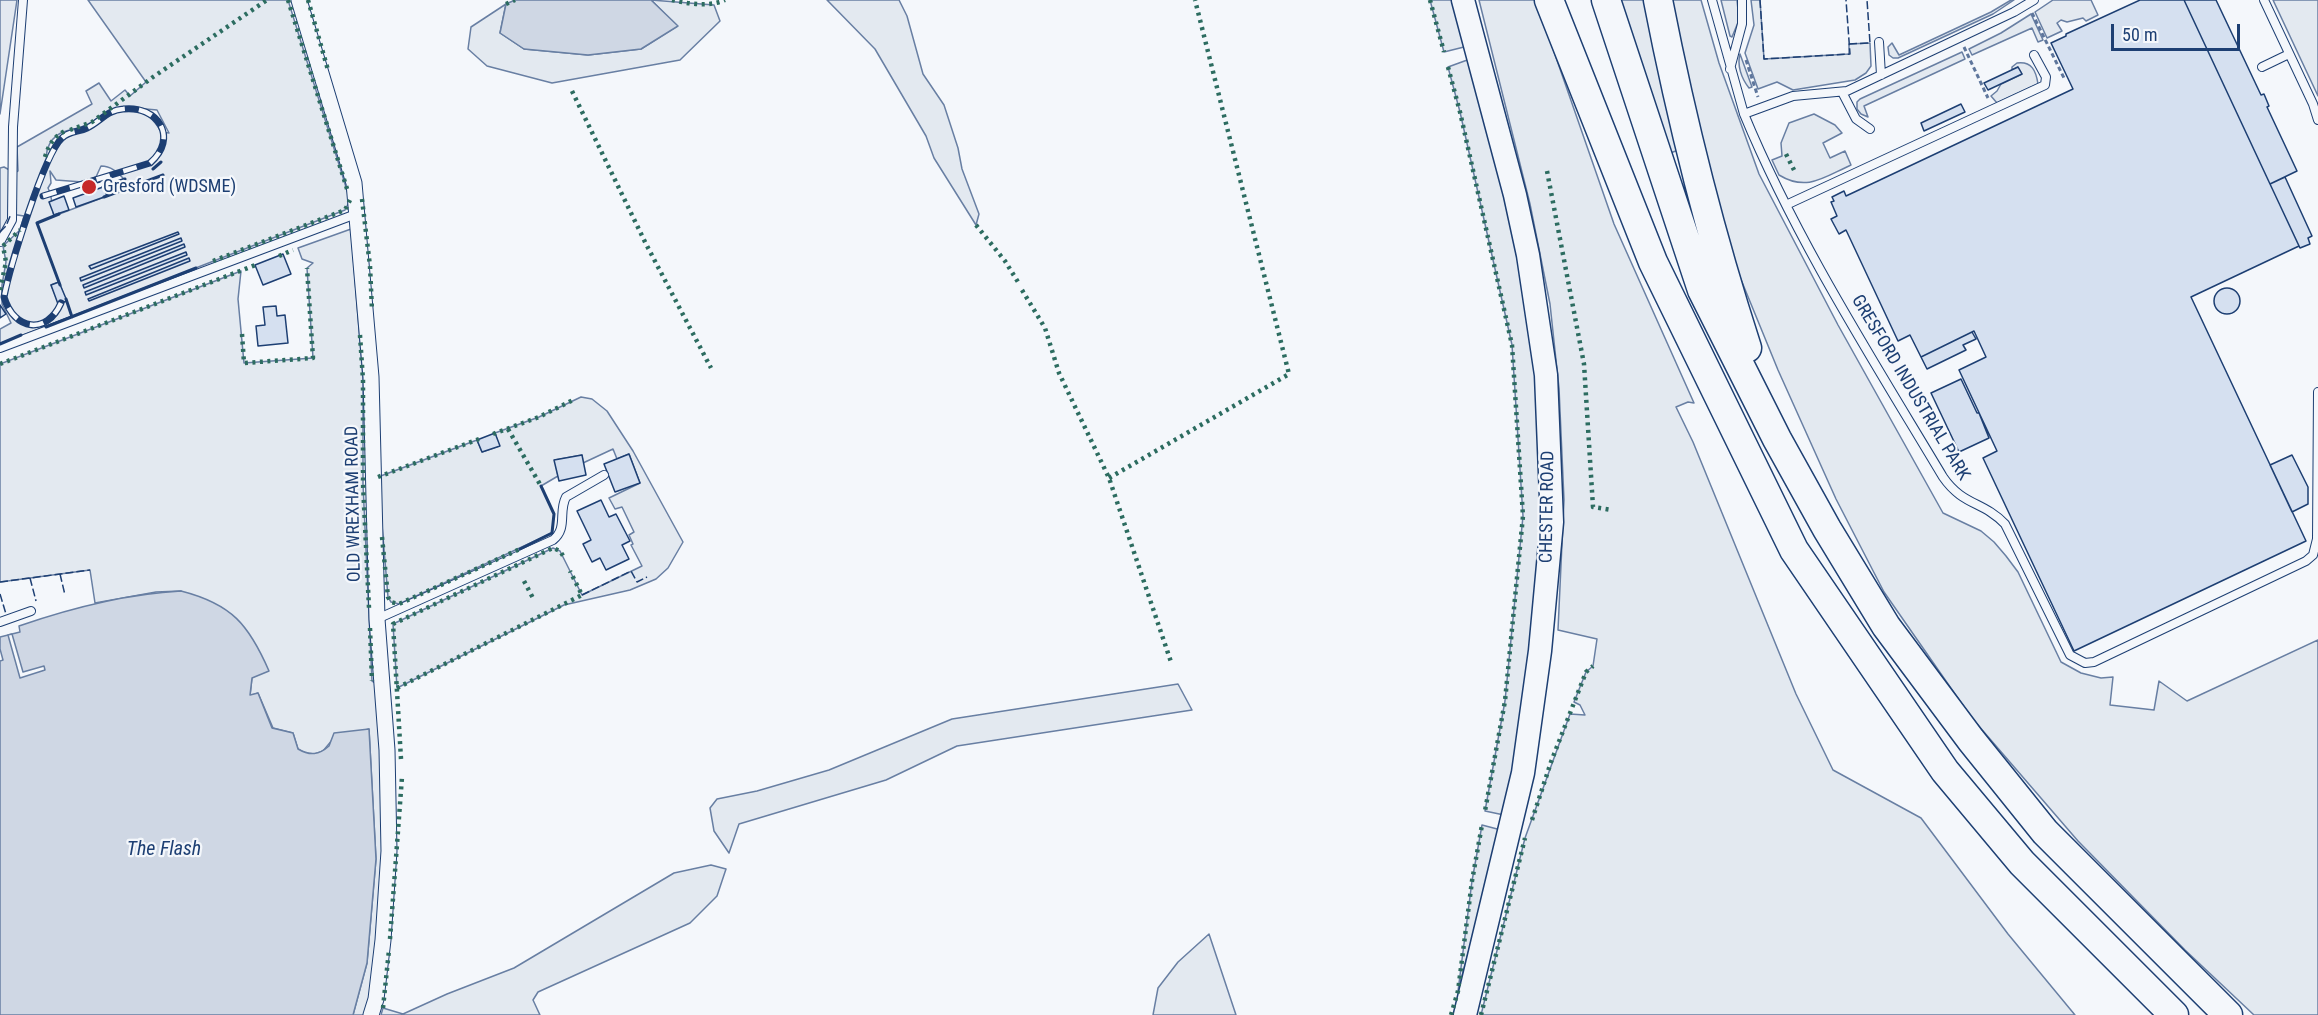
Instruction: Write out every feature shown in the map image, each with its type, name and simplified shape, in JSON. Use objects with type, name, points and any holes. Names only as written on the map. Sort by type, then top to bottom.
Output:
[{"type":"highway","points":[[1549,0],[1653,262],[1794,550],[1945,771],[2022,863],[2174,1015]]},
{"type":"highway","points":[[1570,0],[1623,184]]},
{"type":"highway","points":[[1606,0],[1702,290],[1777,439],[1827,529],[1886,626],[1971,740],[2045,832],[2228,1015]]},
{"type":"highway","points":[[1658,0],[1678,101],[1721,267],[1777,439]]},
{"type":"main road","name":"CHESTER ROAD","points":[[1463,0],[1515,195],[1528,255],[1546,375],[1552,522],[1540,651],[1523,773],[1465,1015]]},
{"type":"street","name":"OLD WREXHAM ROAD","points":[[299,0],[354,183],[371,377],[377,619],[387,750],[389,851],[383,940],[376,999],[371,1015]]},
{"type":"lane","points":[[0,242],[12,220],[14,127],[23,0]]},
{"type":"lane","name":"GRESFORD INDUSTRIAL PARK","points":[[1712,0],[1744,114],[1760,153],[1786,205],[1866,349],[1943,477],[1958,495],[1988,509],[2005,524],[2070,654],[2085,663],[2094,662],[2297,566],[2313,555],[2317,539],[2318,392]]},
{"type":"lane","points":[[1730,70],[1744,15],[1742,0]]},
{"type":"lane","points":[[1744,114],[1793,96],[1842,92],[2034,0]]},
{"type":"lane","points":[[2264,0],[2318,120]]},
{"type":"lane","points":[[1879,42],[1881,75]]},
{"type":"lane","points":[[2262,67],[2289,54]]},
{"type":"lane","points":[[1786,205],[2046,83],[2046,77],[2034,56]]},
{"type":"lane","points":[[1842,92],[1856,119],[1870,129]]},
{"type":"lane","points":[[0,348],[356,214]]},
{"type":"lane","points":[[377,619],[553,540],[562,529],[563,502],[566,497],[604,475]]},
{"type":"lane","points":[[0,622],[31,611]]},
{"type":"path","points":[[2024,6],[2033,13],[2064,78]]},
{"type":"path","points":[[1960,37],[1993,109]]},
{"type":"path","points":[[1738,39],[1761,108]]},
{"type":"shaded area","points":[[0,0],[17,0],[0,114]]},
{"type":"shaded area","points":[[88,0],[288,0],[350,200],[345,210],[0,344],[0,329],[11,323],[2,304],[2,285],[6,262],[3,246],[20,230],[24,216],[11,214],[6,226],[0,232],[0,168],[4,167],[15,173],[18,171],[17,147],[92,104],[86,91],[99,83],[111,101],[125,90],[130,96],[146,82]],"holes":[[[135,108],[157,110],[169,133],[161,132],[150,118]],[[108,111],[115,112],[88,129],[64,137],[48,164],[48,149],[56,136],[80,128]],[[101,166],[105,166],[124,179],[103,187],[107,196],[54,216],[48,188],[51,183],[50,171],[56,180],[82,182],[96,177]],[[59,282],[66,301],[59,304],[51,285]]]},
{"type":"shaded area","points":[[651,0],[714,5],[720,21],[680,60],[552,83],[487,66],[468,49],[471,27],[506,4],[500,33],[524,49],[588,55],[641,49],[677,26]]},
{"type":"shaded area","points":[[827,0],[899,0],[907,16],[923,74],[944,105],[958,148],[962,169],[979,214],[976,225],[934,158],[926,136],[875,49]]},
{"type":"shaded area","points":[[1430,0],[1455,0],[1468,46],[1444,52]]},
{"type":"shaded area","points":[[1479,0],[1536,0],[1614,224],[1694,403],[1688,402],[1676,407],[1693,442],[1796,694],[1833,770],[1921,818],[2008,934],[2075,1015],[1481,1015],[1525,838],[1570,714],[1585,715],[1580,705],[1574,702],[1586,672],[1593,666],[1597,639],[1558,630],[1564,500],[1559,388],[1550,304],[1530,204]]},
{"type":"shaded area","points":[[1614,0],[1647,0],[1681,149],[1665,155]]},
{"type":"shaded area","points":[[1669,0],[1701,0],[1719,63],[1759,174],[1838,325],[1943,513],[1981,531],[2006,556],[2018,572],[2061,662],[2081,673],[2101,678],[2113,677],[2110,705],[2154,710],[2159,681],[2187,701],[2318,640],[2318,1015],[2254,1015],[2185,950],[2078,841],[1971,717],[1884,592],[1836,499],[1778,370],[1733,260],[1688,104]]},
{"type":"shaded area","points":[[1721,0],[1737,0],[1739,20],[1732,37],[1730,36]]},
{"type":"shaded area","points":[[1751,0],[1760,0],[1764,59],[1849,54],[1849,44],[1870,43],[1871,66],[1866,73],[1855,80],[1793,90],[1777,82],[1758,89],[1745,53],[1754,25]]},
{"type":"shaded area","points":[[2014,0],[1993,14],[1898,58],[1889,55],[1888,47],[1892,43],[1899,55],[1991,12]]},
{"type":"shaded area","points":[[2053,0],[2091,0],[2098,15],[2086,21],[2083,18],[2067,22],[2061,20],[2057,23],[2062,31],[2047,38],[2035,12]]},
{"type":"shaded area","points":[[2273,0],[2318,0],[2318,96]]},
{"type":"shaded area","points":[[2031,14],[2043,40],[2038,42],[2032,28],[1972,55],[1969,49]]},
{"type":"shaded area","points":[[1962,52],[1965,59],[1864,106],[1868,117],[1857,109],[1857,102],[1860,99]]},
{"type":"shaded area","points":[[1740,54],[1752,87],[1749,88],[1740,71]]},
{"type":"shaded area","points":[[1470,59],[1506,204],[1528,314],[1540,435],[1541,523],[1536,611],[1525,710],[1504,815],[1485,811],[1505,701],[1523,516],[1512,345],[1448,67]]},
{"type":"shaded area","points":[[2017,63],[2030,65],[2038,84],[1997,103],[1991,96],[2001,84],[2022,74],[2018,67],[2012,70]]},
{"type":"shaded area","points":[[1814,114],[1835,125],[1842,133],[1823,143],[1830,158],[1845,151],[1851,165],[1815,181],[1789,180],[1779,175],[1772,160],[1782,156],[1781,143],[1789,123]]},
{"type":"shaded area","points":[[351,229],[363,380],[363,484],[372,681],[377,684],[386,850],[379,940],[366,1015],[353,1015],[367,963],[376,859],[369,729],[333,739],[323,751],[315,754],[305,753],[298,749],[293,733],[273,728],[258,693],[250,696],[252,678],[181,591],[156,592],[95,603],[90,570],[0,582],[0,364],[241,271],[238,299],[244,363],[313,358],[307,268],[313,263],[302,259],[298,248]]},
{"type":"shaded area","points":[[581,397],[592,399],[607,411],[633,451],[683,542],[668,568],[656,579],[630,590],[564,605],[397,688],[393,624],[553,548],[560,551],[582,595],[642,566],[631,545],[633,544],[629,535],[634,532],[622,507],[615,509],[609,498],[640,483],[629,454],[617,459],[613,449],[583,463],[582,455],[555,460],[558,476],[541,486],[554,514],[552,533],[399,604],[391,602],[388,597],[378,477],[477,440],[482,452],[499,446],[495,433],[539,417]]},
{"type":"shaded area","points":[[1178,684],[1192,710],[957,746],[886,780],[739,824],[729,853],[714,831],[710,808],[717,799],[757,791],[829,770],[952,719]]},
{"type":"shaded area","points":[[1482,825],[1501,830],[1458,991],[1472,881]]},
{"type":"shaded area","points":[[711,865],[726,869],[717,896],[690,923],[538,992],[533,1000],[540,1015],[381,1015],[383,1008],[403,1014],[514,968],[674,873]]},
{"type":"shaded area","points":[[1209,934],[1236,1015],[1153,1015],[1158,988],[1178,962]]},
{"type":"water","points":[[515,0],[651,0],[678,26],[641,49],[588,55],[524,49],[500,33],[506,4]]},
{"type":"water","name":"The Flash","points":[[181,591],[199,596],[226,610],[246,629],[269,671],[252,678],[250,695],[258,693],[272,728],[293,733],[298,749],[310,754],[318,753],[329,746],[334,733],[369,729],[376,859],[367,963],[353,1015],[0,1015],[0,661],[3,660],[0,637],[20,632],[19,626],[59,613],[140,595]]},
{"type":"pier","points":[[12,634],[23,672],[44,666],[45,670],[20,678],[8,635]]},
{"type":"building","points":[[2140,0],[2184,0],[2299,246],[2191,297],[2306,541],[2074,651],[1983,458],[1997,451],[1959,370],[1986,357],[1974,331],[1921,357],[1910,335],[1898,341],[1846,230],[1839,234],[1831,219],[1837,216],[1831,202],[1834,201],[1832,197],[1844,191],[1846,196],[2073,89],[2051,43]]},
{"type":"building","points":[[2184,0],[2216,0],[2261,95],[2264,94],[2269,106],[2267,107],[2297,171],[2270,184]]},
{"type":"building","points":[[2018,67],[2022,74],[1988,90],[1984,83]]},
{"type":"building","points":[[1961,104],[1965,112],[1924,131],[1921,123]]},
{"type":"building","points":[[2285,177],[2312,236],[2308,238],[2310,244],[2300,248],[2270,184]]},
{"type":"building","points":[[98,178],[100,182],[84,186],[82,182]]},
{"type":"building","points":[[103,187],[107,196],[76,207],[73,198]]},
{"type":"building","points":[[64,196],[69,210],[54,215],[49,202]]},
{"type":"building","points":[[178,232],[179,234],[91,269],[89,266]]},
{"type":"building","points":[[181,238],[182,241],[81,281],[80,278]]},
{"type":"building","points":[[184,244],[185,247],[84,288],[83,285]]},
{"type":"building","points":[[186,252],[187,255],[86,295],[85,292]]},
{"type":"building","points":[[283,254],[291,274],[263,285],[255,265]]},
{"type":"building","points":[[189,258],[190,261],[89,301],[88,299]]},
{"type":"building","points":[[59,282],[67,301],[58,304],[51,285]]},
{"type":"building","points":[[2227,288],[2236,292],[2240,301],[2236,310],[2227,314],[2218,310],[2214,301],[2218,292]]},
{"type":"building","points":[[0,305],[6,314],[0,318]]},
{"type":"building","points":[[276,306],[277,316],[285,315],[288,343],[258,346],[256,326],[265,325],[263,307]]},
{"type":"building","points":[[1972,332],[1976,339],[1963,345],[1966,350],[1927,369],[1921,357]]},
{"type":"building","points":[[1961,379],[1989,438],[1959,452],[1931,393]]},
{"type":"building","points":[[495,433],[500,446],[482,452],[477,440]]},
{"type":"building","points":[[629,454],[640,483],[615,492],[604,464]]},
{"type":"building","points":[[582,455],[586,475],[559,481],[554,460]]},
{"type":"building","points":[[2292,455],[2308,487],[2308,504],[2292,512],[2270,465]]},
{"type":"building","points":[[601,500],[609,517],[616,514],[630,541],[622,545],[629,559],[606,570],[600,558],[592,562],[583,544],[591,540],[577,511]]},
{"type":"railway","points":[[43,196],[150,163],[159,153],[163,143],[160,125],[146,112],[135,109],[117,110],[92,126],[65,136],[55,148],[28,213],[4,297],[15,317],[31,325],[48,320],[61,303]]},
{"type":"hedge","points":[[70,130],[92,122],[153,77],[267,0]]},
{"type":"hedge","points":[[288,0],[348,192]]},
{"type":"hedge","points":[[308,0],[328,70]]},
{"type":"hedge","points":[[506,4],[515,0]]},
{"type":"hedge","points":[[672,0],[692,4],[725,0]]},
{"type":"hedge","points":[[1109,478],[1289,374],[1195,0]]},
{"type":"hedge","points":[[1430,0],[1444,52]]},
{"type":"hedge","points":[[1448,67],[1512,345],[1523,516],[1505,701],[1485,811]]},
{"type":"hedge","points":[[572,91],[646,244],[711,368]]},
{"type":"hedge","points":[[45,157],[53,141],[67,130]]},
{"type":"hedge","points":[[1786,154],[1795,172]]},
{"type":"hedge","points":[[1547,171],[1584,364],[1593,507],[1612,510]]},
{"type":"hedge","points":[[362,199],[370,266],[372,310]]},
{"type":"hedge","points":[[213,261],[345,210],[350,200]]},
{"type":"hedge","points":[[976,225],[1005,261],[1018,282]]},
{"type":"hedge","points":[[0,290],[6,262],[3,246],[20,230]]},
{"type":"hedge","points":[[279,256],[293,250]]},
{"type":"hedge","points":[[0,364],[258,264]]},
{"type":"hedge","points":[[242,334],[244,363],[313,358],[307,268]]},
{"type":"hedge","points":[[1022,290],[1045,328],[1059,373],[1109,478],[1171,662]]},
{"type":"hedge","points":[[360,335],[363,380],[363,484],[369,608]]},
{"type":"hedge","points":[[493,434],[539,417],[573,400]]},
{"type":"hedge","points":[[508,429],[541,486]]},
{"type":"hedge","points":[[378,477],[479,439]]},
{"type":"hedge","points":[[382,537],[388,597],[391,602],[399,604],[520,549]]},
{"type":"hedge","points":[[401,759],[393,624],[553,548],[560,551],[565,559]]},
{"type":"hedge","points":[[397,688],[582,595],[570,571]]},
{"type":"hedge","points":[[524,581],[534,600]]},
{"type":"hedge","points":[[370,628],[372,681]]},
{"type":"hedge","points":[[1532,820],[1551,762],[1586,672],[1593,666]]},
{"type":"hedge","points":[[390,939],[402,777]]},
{"type":"hedge","points":[[1451,1015],[1458,991],[1472,881],[1482,825]]},
{"type":"hedge","points":[[1481,1015],[1525,838]]},
{"type":"hedge","points":[[383,1008],[389,950]]},
{"type":"fence","points":[[1760,0],[1764,59],[1850,54],[1846,0]]},
{"type":"fence","points":[[1849,44],[1870,43],[1867,0]]},
{"type":"fence","points":[[0,232],[6,226],[11,214]]},
{"type":"fence","points":[[0,582],[90,570]]},
{"type":"fence","points":[[582,595],[631,571],[637,582],[647,577]]},
{"type":"fence","points":[[60,574],[65,595]]},
{"type":"fence","points":[[30,578],[36,601]]},
{"type":"fence","points":[[0,594],[6,614]]},
{"type":"wall","points":[[153,169],[161,162]]},
{"type":"wall","points":[[104,197],[163,175]]},
{"type":"wall","points":[[103,187],[125,179]]},
{"type":"wall","points":[[59,214],[37,223],[60,285]]},
{"type":"wall","points":[[46,327],[196,268]]},
{"type":"wall","points":[[66,299],[72,317]]},
{"type":"wall","points":[[0,344],[21,335]]},
{"type":"wall","points":[[520,549],[552,533],[554,514],[541,486]]},
{"type":"place","name":"Gresford (WDSME)","points":[[89,187]]}]
